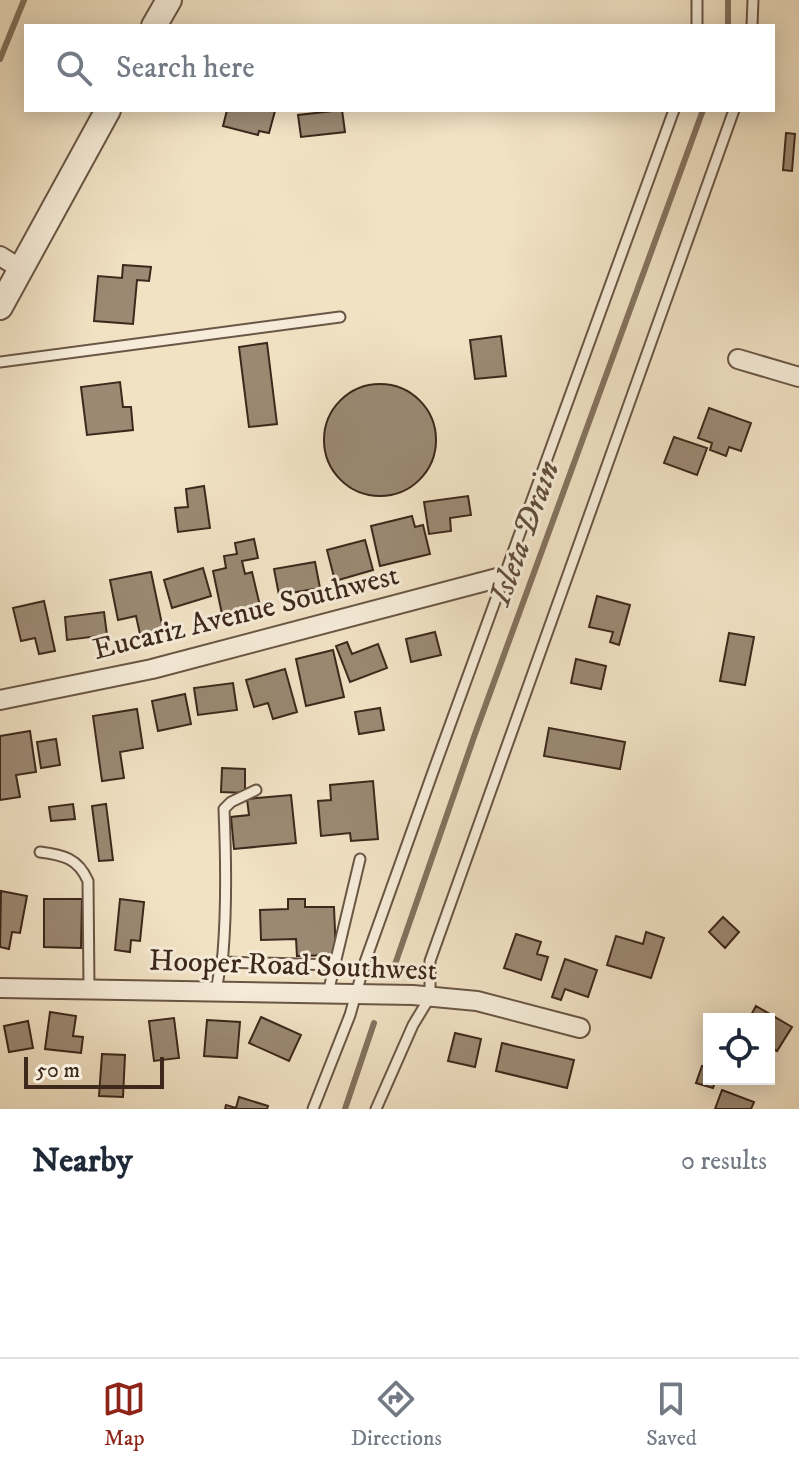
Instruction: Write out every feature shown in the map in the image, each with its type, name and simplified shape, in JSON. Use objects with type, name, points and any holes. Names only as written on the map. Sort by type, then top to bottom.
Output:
[{"type":"street","points":[[155,24],[169,0]]},
{"type":"street","points":[[0,307],[107,112]]},
{"type":"street","points":[[0,256],[21,269]]},
{"type":"street","points":[[738,359],[799,377]]},
{"type":"street","name":"Eucariz Avenue Southwest","points":[[0,700],[152,669],[505,576]]},
{"type":"street","name":"Hooper Road Southwest","points":[[0,988],[217,990],[430,997],[477,1001],[580,1028]]},
{"type":"lane","points":[[697,0],[697,24]]},
{"type":"lane","points":[[752,24],[753,0]]},
{"type":"lane","points":[[313,1109],[673,112]]},
{"type":"lane","points":[[376,1109],[413,1025],[430,997],[430,961],[733,112]]},
{"type":"lane","points":[[0,362],[340,317]]},
{"type":"lane","points":[[217,990],[217,977],[223,962],[227,891],[224,809],[231,802],[256,790]]},
{"type":"lane","points":[[40,852],[73,859],[88,881],[89,989]]},
{"type":"lane","points":[[328,993],[360,859]]},
{"type":"lane","points":[[223,962],[335,965]]},
{"type":"building","points":[[226,112],[275,112],[269,133],[259,131],[258,135],[223,126]]},
{"type":"building","points":[[342,112],[345,132],[301,137],[298,115]]},
{"type":"building","points":[[786,133],[795,134],[792,171],[783,170]]},
{"type":"building","points":[[123,265],[151,267],[149,281],[137,280],[133,324],[94,321],[98,276],[122,278]]},
{"type":"building","points":[[501,336],[506,376],[475,379],[470,340]]},
{"type":"building","points":[[267,343],[277,424],[249,427],[239,347]]},
{"type":"building","points":[[120,382],[123,407],[131,407],[133,430],[87,435],[81,387]]},
{"type":"building","points":[[380,384],[401,389],[419,401],[431,419],[436,440],[431,461],[419,479],[401,491],[380,496],[359,491],[341,479],[329,461],[324,440],[329,419],[341,401],[359,389]]},
{"type":"building","points":[[709,408],[751,423],[741,451],[729,447],[726,456],[710,450],[712,443],[698,438]]},
{"type":"building","points":[[674,437],[707,448],[697,475],[664,463]]},
{"type":"building","points":[[204,486],[210,528],[178,532],[175,508],[188,507],[186,489]]},
{"type":"building","points":[[468,496],[471,515],[450,518],[451,531],[429,534],[424,502]]},
{"type":"building","points":[[412,516],[415,527],[423,525],[430,554],[380,566],[371,526]]},
{"type":"building","points":[[254,539],[258,558],[242,561],[245,574],[252,572],[260,606],[222,614],[213,571],[226,568],[224,556],[237,554],[235,543]]},
{"type":"building","points":[[365,540],[373,570],[335,581],[327,550]]},
{"type":"building","points":[[315,562],[320,588],[279,595],[274,569]]},
{"type":"building","points":[[203,568],[211,596],[172,608],[164,580]]},
{"type":"building","points":[[151,572],[163,629],[140,634],[136,616],[118,620],[110,580]]},
{"type":"building","points":[[597,596],[630,605],[619,645],[610,642],[613,632],[589,627]]},
{"type":"building","points":[[44,601],[55,651],[39,654],[35,638],[21,641],[13,608]]},
{"type":"building","points":[[104,612],[107,635],[67,640],[65,617]]},
{"type":"building","points":[[435,632],[441,655],[411,662],[406,639]]},
{"type":"building","points":[[729,633],[754,637],[745,685],[720,681]]},
{"type":"building","points":[[347,642],[352,654],[378,644],[387,668],[350,682],[336,646]]},
{"type":"building","points":[[333,650],[344,697],[306,706],[296,659]]},
{"type":"building","points":[[576,659],[606,666],[601,689],[571,683]]},
{"type":"building","points":[[285,669],[297,712],[273,719],[268,703],[254,707],[246,680]]},
{"type":"building","points":[[233,683],[237,710],[198,715],[194,688]]},
{"type":"building","points":[[185,694],[191,724],[158,731],[152,701]]},
{"type":"building","points":[[380,708],[384,730],[359,734],[355,712]]},
{"type":"building","points":[[137,709],[143,748],[120,752],[124,778],[102,781],[93,716]]},
{"type":"building","points":[[549,728],[625,742],[620,769],[544,756]]},
{"type":"building","points":[[30,731],[36,772],[16,775],[20,797],[0,800],[0,736]]},
{"type":"building","points":[[56,739],[60,765],[41,768],[37,742]]},
{"type":"building","points":[[222,768],[245,769],[245,793],[221,792]]},
{"type":"building","points":[[373,781],[378,839],[351,841],[350,833],[321,836],[318,801],[331,800],[330,785]]},
{"type":"building","points":[[291,795],[296,843],[234,849],[231,817],[249,815],[247,799]]},
{"type":"building","points":[[73,804],[75,819],[51,821],[49,807]]},
{"type":"building","points":[[106,804],[113,860],[99,861],[92,806]]},
{"type":"building","points":[[1,891],[27,896],[20,933],[12,932],[9,949],[0,947]]},
{"type":"building","points":[[44,899],[82,899],[81,948],[44,947]]},
{"type":"building","points":[[120,899],[144,902],[140,941],[131,940],[130,952],[115,950]]},
{"type":"building","points":[[288,899],[305,899],[305,907],[334,907],[336,955],[297,956],[296,939],[261,940],[260,910],[288,909]]},
{"type":"building","points":[[723,917],[739,932],[725,948],[709,932]]},
{"type":"building","points":[[646,932],[664,938],[651,978],[607,965],[616,936],[643,944]]},
{"type":"building","points":[[516,934],[541,942],[537,954],[548,957],[541,980],[504,968]]},
{"type":"building","points":[[565,959],[597,970],[588,997],[565,989],[561,1000],[552,997]]},
{"type":"building","points":[[756,1006],[768,1013],[752,1013]]},
{"type":"building","points":[[50,1012],[76,1016],[73,1036],[83,1037],[81,1053],[45,1049]]},
{"type":"building","points":[[261,1017],[301,1035],[289,1061],[249,1043]]},
{"type":"building","points":[[775,1017],[792,1027],[775,1050]]},
{"type":"building","points":[[174,1018],[179,1058],[154,1061],[149,1021]]},
{"type":"building","points":[[207,1020],[240,1022],[237,1058],[204,1056]]},
{"type":"building","points":[[28,1021],[33,1048],[9,1052],[4,1026]]},
{"type":"building","points":[[455,1033],[481,1039],[475,1067],[448,1061]]},
{"type":"building","points":[[502,1043],[574,1060],[567,1088],[496,1071]]},
{"type":"building","points":[[102,1054],[125,1055],[123,1097],[99,1096]]},
{"type":"building","points":[[703,1066],[703,1085],[714,1085],[713,1088],[696,1083]]},
{"type":"building","points":[[722,1090],[754,1102],[751,1109],[715,1109]]},
{"type":"building","points":[[239,1097],[268,1106],[267,1109],[225,1109],[226,1105],[236,1108]]},
{"type":"waterway","points":[[0,59],[24,0]]},
{"type":"waterway","name":"Isleta Drain","points":[[728,0],[728,24]]},
{"type":"waterway","name":"Isleta Drain","points":[[392,973],[475,734],[702,112]]},
{"type":"waterway","name":"Isleta Drain","points":[[345,1109],[374,1023]]}]
